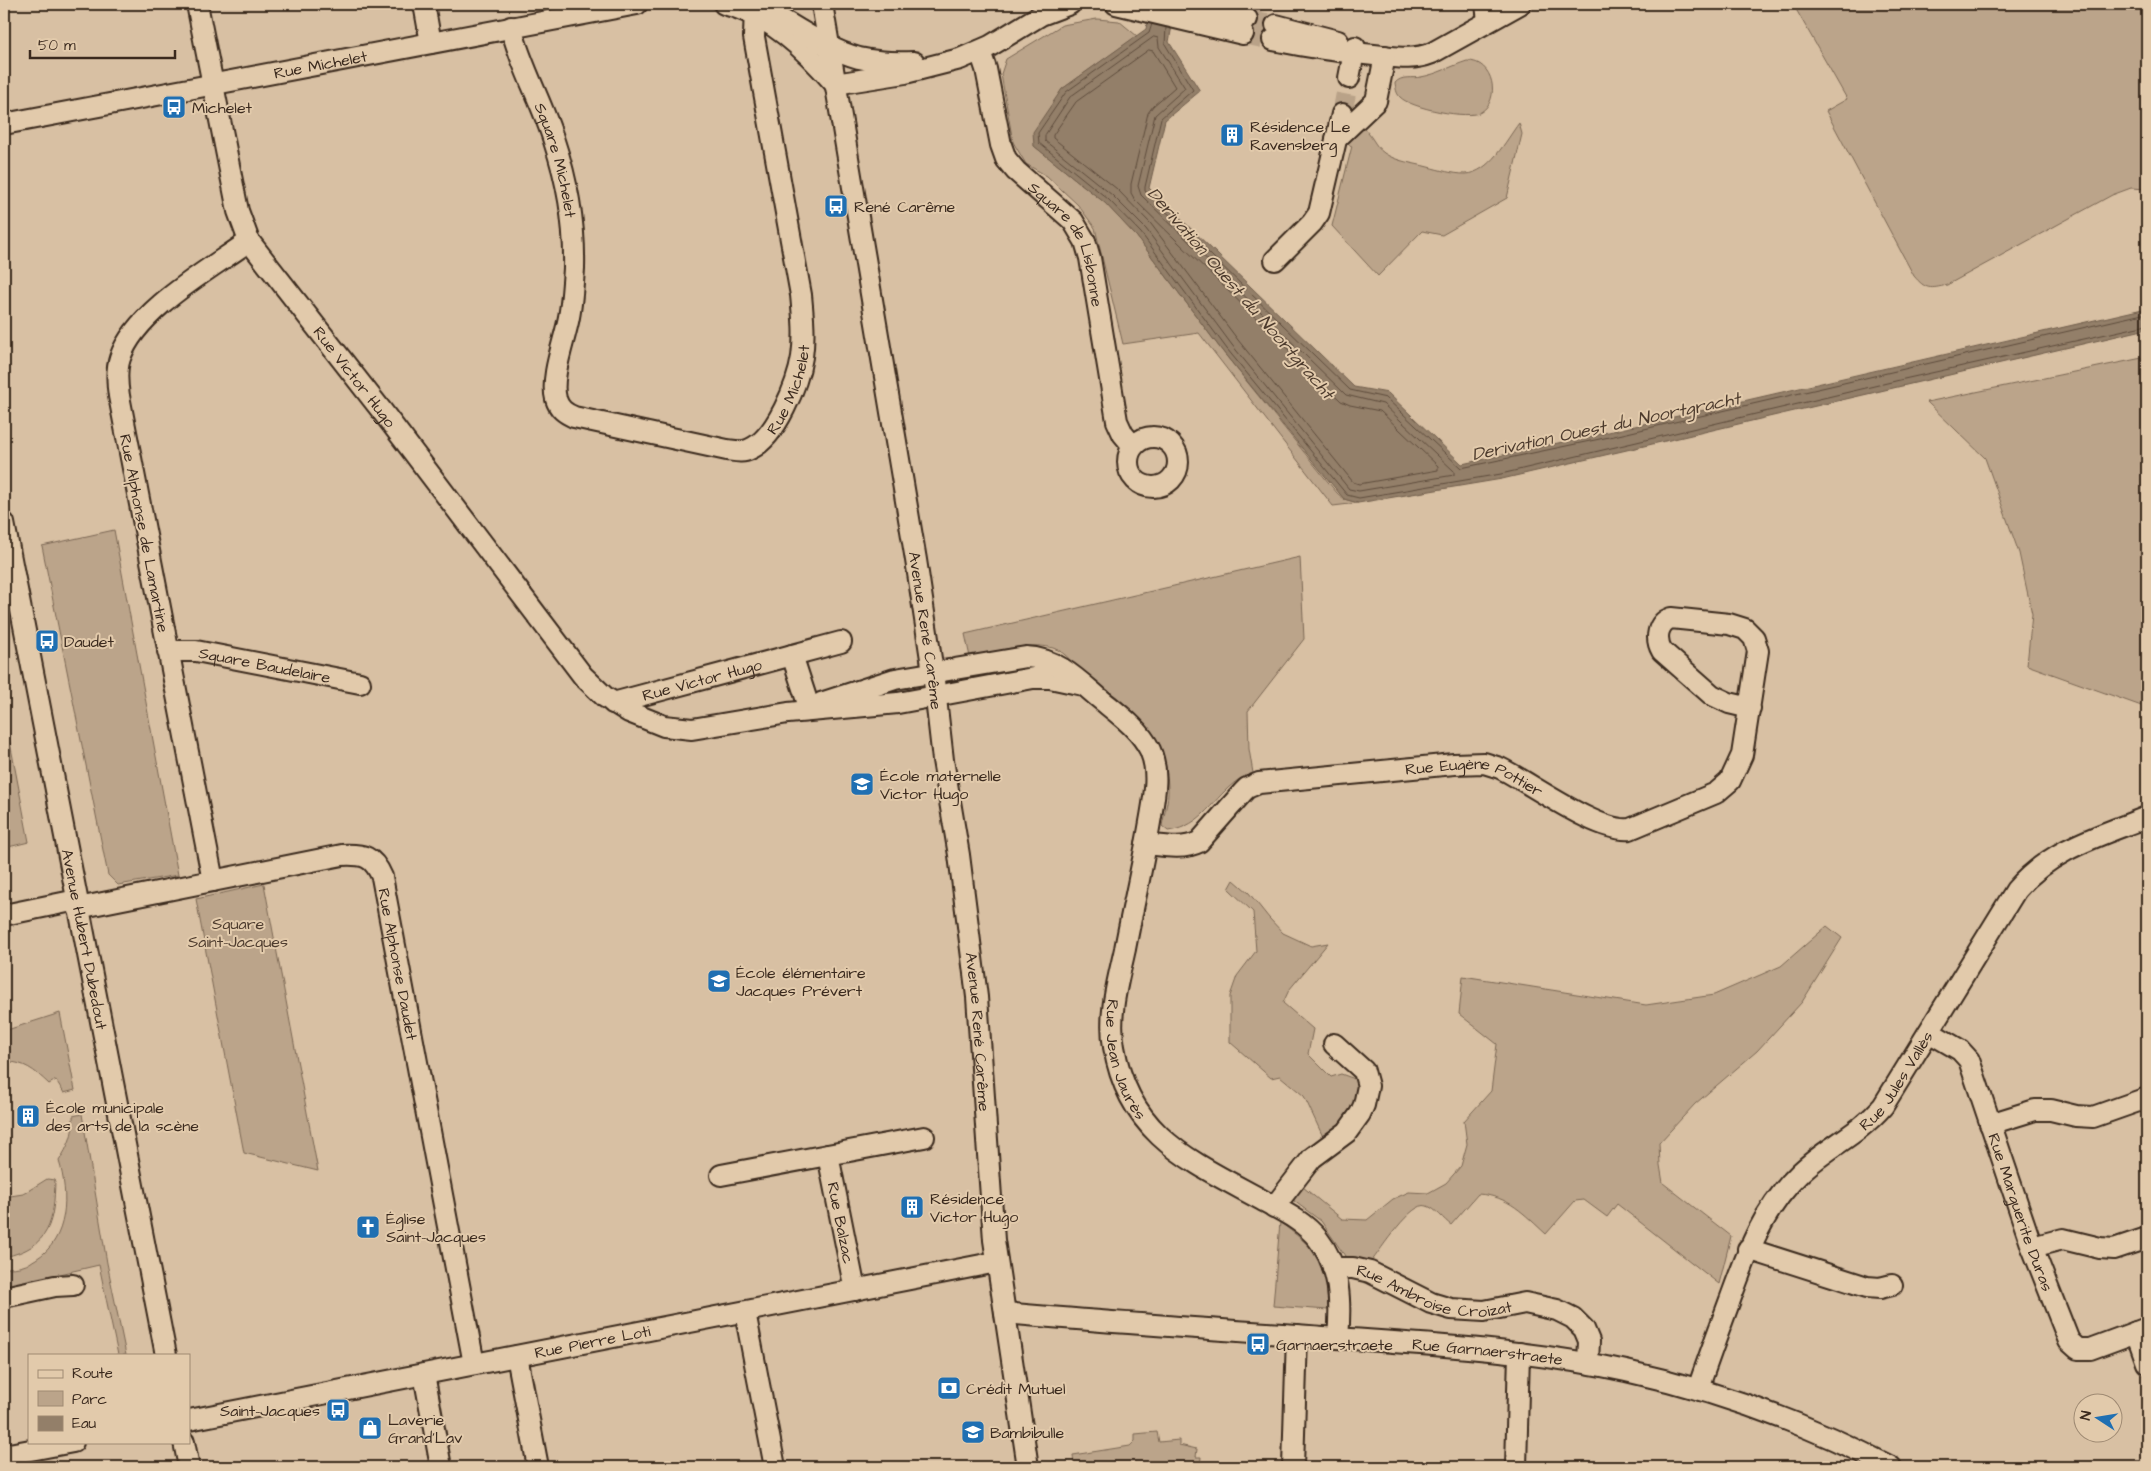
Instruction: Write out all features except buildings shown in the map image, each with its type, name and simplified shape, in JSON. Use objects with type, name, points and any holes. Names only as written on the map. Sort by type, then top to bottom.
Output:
[{"type":"street","name":"Rue Victor Hugo","points":[[197,4],[238,211],[249,241],[382,411],[583,676],[612,703],[664,726],[686,729],[720,726],[788,713],[882,682],[933,672]]},
{"type":"street","points":[[424,4],[431,42]]},
{"type":"street","name":"Rue Michelet","points":[[4,124],[637,4]]},
{"type":"street","points":[[724,4],[754,7],[854,56],[876,61],[948,62]]},
{"type":"street","name":"Avenue René Carême","points":[[822,4],[933,672],[973,957],[997,1262],[1028,1467]]},
{"type":"street","points":[[754,7],[798,44],[835,84],[905,74],[948,62],[980,51],[1041,15],[1070,4]]},
{"type":"street","points":[[1116,4],[1146,10],[1176,9],[1245,26]]},
{"type":"street","points":[[1275,32],[1354,50],[1409,59],[1424,56],[1487,12],[1520,4]]},
{"type":"street","name":"Rue Michelet","points":[[571,299],[555,386],[558,405],[568,415],[737,452],[751,449],[757,445],[773,426],[788,401],[796,380],[802,357],[804,332],[801,295],[754,36],[754,7]]},
{"type":"street","name":"Square Michelet","points":[[511,27],[561,164],[572,232],[574,259],[571,299]]},
{"type":"street","points":[[1349,78],[1354,50]]},
{"type":"street","name":"Square de Lisbonne","points":[[980,51],[986,69],[1001,145],[1006,159],[1016,171],[1073,221],[1085,241],[1090,258],[1117,421],[1123,434],[1133,446]]},
{"type":"street","points":[[1336,139],[1376,101],[1385,56]]},
{"type":"street","points":[[1275,260],[1312,223],[1319,213],[1342,114]]},
{"type":"street","name":"Rue Alphonse de Lamartine","points":[[212,881],[119,396],[118,367],[126,343],[139,324],[154,309],[249,241]]},
{"type":"street","name":"Avenue Hubert Dubedout","points":[[4,523],[166,1354]]},
{"type":"street","name":"Rue Eugène Pottier","points":[[1146,844],[1178,847],[1194,845],[1199,842],[1247,788],[1259,783],[1464,763],[1484,763],[1500,768],[1603,826],[1616,830],[1630,829],[1707,798],[1730,781],[1742,755],[1750,708],[1758,651],[1754,638],[1750,633],[1729,624],[1676,617],[1665,621],[1660,628],[1658,637],[1659,647],[1665,655],[1712,695],[1729,703],[1750,708]]},
{"type":"street","name":"Rue Victor Hugo","points":[[612,703],[841,642]]},
{"type":"street","name":"Square Baudelaire","points":[[168,651],[196,651],[360,683]]},
{"type":"street","points":[[792,654],[809,707]]},
{"type":"street","name":"Rue Jean Jaurès","points":[[933,672],[1034,657],[1056,664],[1134,728],[1151,752],[1156,778],[1146,844],[1112,1014],[1114,1046],[1121,1077],[1134,1106],[1152,1128],[1171,1146],[1193,1162],[1301,1223],[1318,1239],[1333,1268],[1340,1300],[1338,1338]]},
{"type":"street","name":"Rue Jean Jaurès","points":[[936,696],[1033,678],[1050,678],[1083,685]]},
{"type":"street","name":"Rue Victor Hugo","points":[[788,713],[870,706],[936,696]]},
{"type":"street","name":"Rue Jules Vallès","points":[[1698,1389],[1748,1249],[1768,1212],[1792,1181],[1809,1164],[1854,1134],[1883,1106],[2009,899],[2032,873],[2047,860],[2066,850],[2147,817]]},
{"type":"street","name":"Rue Alphonse Daudet","points":[[4,915],[212,881],[342,855],[365,856],[376,864],[382,877],[474,1364]]},
{"type":"street","name":"Rue Marguerite Duras","points":[[1929,1032],[1965,1054],[2032,1247],[2063,1329],[2073,1346],[2078,1349],[2090,1349],[2142,1330],[2147,1363]]},
{"type":"street","points":[[1274,1207],[1312,1158],[1347,1132],[1364,1105],[1368,1086],[1364,1071],[1334,1044]]},
{"type":"street","points":[[1990,1124],[2035,1110],[2051,1110],[2076,1116],[2093,1117],[2147,1098]]},
{"type":"street","points":[[721,1175],[924,1137]]},
{"type":"street","name":"Rue Balzac","points":[[828,1155],[855,1290]]},
{"type":"street","points":[[2032,1247],[2063,1239],[2100,1248],[2114,1249],[2147,1238]]},
{"type":"street","points":[[1748,1249],[1867,1287],[1880,1288],[1892,1284]]},
{"type":"street","name":"Rue Pierre Loti","points":[[190,1420],[997,1262]]},
{"type":"street","name":"Rue Ambroise Croizat","points":[[1333,1268],[1353,1268],[1370,1272],[1431,1303],[1451,1309],[1484,1311],[1525,1303],[1557,1310],[1573,1318],[1584,1329],[1589,1341],[1588,1364]]},
{"type":"street","points":[[4,1297],[55,1286],[73,1285]]},
{"type":"street","points":[[745,1312],[775,1467]]},
{"type":"street","name":"Rue Garnaerstraete","points":[[1004,1313],[1519,1353],[1588,1364],[1648,1376],[1698,1389],[1740,1403],[1803,1427],[1891,1467]]},
{"type":"street","points":[[1293,1467],[1297,1335]]},
{"type":"street","points":[[1516,1467],[1519,1353]]},
{"type":"street","points":[[517,1356],[538,1467]]},
{"type":"street","points":[[424,1374],[441,1467]]},
{"type":"street","points":[[4,1456],[63,1444]]},
{"type":"street","points":[[184,1444],[189,1467]]},
{"type":"green space","points":[[1793,4],[2147,4],[2147,189],[2131,188],[2112,195],[1947,285],[1932,288],[1925,286],[1914,276],[1826,111],[1847,99]]},
{"type":"green space","points":[[1097,19],[1119,21],[1137,36],[1062,89],[1034,146],[1105,203],[1137,237],[1223,352],[1337,493],[1344,499],[1358,503],[1333,506],[1199,333],[1123,344],[1095,228],[1078,205],[1047,176],[1026,164],[1013,142],[1001,74],[1006,59],[1062,25]]},
{"type":"green space","points":[[1467,61],[1476,62],[1483,67],[1489,74],[1492,82],[1491,99],[1481,112],[1465,115],[1427,109],[1406,101],[1400,97],[1396,90],[1395,83],[1401,79],[1427,76]]},
{"type":"green space","points":[[1519,123],[1522,134],[1507,198],[1442,235],[1422,231],[1378,276],[1332,226],[1352,146],[1343,142],[1360,125],[1368,132],[1378,147],[1389,156],[1442,171],[1465,174],[1474,172],[1490,162]]},
{"type":"green space","points":[[2147,357],[2147,708],[2027,665],[2032,614],[2019,553],[1985,458],[1927,402]]},
{"type":"green space","points":[[114,530],[178,875],[118,885],[108,875],[42,546]]},
{"type":"green space","points":[[1300,557],[1304,639],[1248,711],[1249,749],[1253,773],[1238,780],[1199,817],[1180,828],[1168,831],[1162,826],[1168,788],[1166,768],[1161,750],[1153,735],[1142,721],[1116,696],[1081,671],[1066,656],[1053,648],[1022,646],[970,657],[965,634]]},
{"type":"green space","points":[[4,717],[29,842],[4,848]]},
{"type":"green space","points":[[1234,880],[1249,893],[1283,933],[1311,946],[1328,943],[1289,990],[1283,1003],[1313,1029],[1308,1054],[1331,1077],[1341,1074],[1355,1079],[1357,1097],[1354,1105],[1337,1127],[1324,1139],[1304,1096],[1280,1076],[1271,1078],[1230,1042],[1230,996],[1237,976],[1256,951],[1253,912],[1229,889]]},
{"type":"green space","name":"Square Saint-Jacques","points":[[264,884],[318,1171],[244,1153],[196,899]]},
{"type":"green space","points":[[1827,926],[1842,938],[1802,1002],[1757,1051],[1695,1104],[1659,1143],[1663,1183],[1731,1236],[1719,1284],[1617,1204],[1607,1217],[1584,1200],[1575,1201],[1546,1234],[1515,1207],[1489,1195],[1478,1194],[1451,1225],[1430,1207],[1421,1206],[1405,1218],[1371,1262],[1345,1256],[1321,1221],[1294,1201],[1294,1196],[1303,1187],[1342,1219],[1367,1220],[1393,1199],[1409,1192],[1428,1193],[1446,1183],[1461,1166],[1467,1144],[1464,1121],[1491,1091],[1497,1044],[1459,1014],[1463,976],[1646,1005],[1714,995],[1781,966]]},
{"type":"green space","points":[[60,1013],[75,1090],[64,1093],[56,1080],[49,1084],[29,1068],[18,1063],[4,1061],[4,1031]]},
{"type":"green space","points":[[82,1114],[107,1263],[126,1354],[118,1354],[99,1265],[4,1287],[4,1268],[21,1267],[36,1259],[55,1240],[60,1228],[64,1215],[65,1201],[59,1161],[70,1140],[73,1116]]},
{"type":"green space","points":[[47,1179],[55,1180],[53,1208],[47,1230],[32,1247],[20,1253],[4,1257],[4,1197],[23,1194]]},
{"type":"green space","points":[[1280,1222],[1307,1244],[1319,1260],[1325,1278],[1328,1310],[1273,1306]]},
{"type":"green space","points":[[1157,1432],[1159,1442],[1179,1440],[1179,1445],[1197,1449],[1196,1457],[1201,1457],[1200,1467],[1074,1467],[1073,1455],[1130,1446],[1135,1441],[1135,1434]]},
{"type":"water","name":"Derivation Ouest du Noortgracht","points":[[1150,4],[1176,4],[1169,42],[1200,91],[1165,120],[1149,188],[1354,387],[1388,393],[1462,464],[2147,308],[2147,329],[1502,479],[1358,503],[1344,499],[1223,352],[1137,237],[1105,203],[1034,146],[1033,132],[1062,89],[1146,29]]},
{"type":"tunnel","points":[[1247,19],[1276,25]]},
{"type":"tunnel","points":[[1243,34],[1273,40]]},
{"type":"tunnel","points":[[1342,114],[1349,78]]},
{"type":"place","name":"Michelet","points":[[174,107]]},
{"type":"place","name":"Résidence Le Ravensberg","points":[[1232,135]]},
{"type":"place","name":"René Carême","points":[[836,206]]},
{"type":"place","name":"Daudet","points":[[47,641]]},
{"type":"place","name":"École maternelle Victor Hugo","points":[[862,784]]},
{"type":"place","name":"École élémentaire Jacques Prévert","points":[[719,981]]},
{"type":"place","name":"École municipale des arts de la scène","points":[[28,1116]]},
{"type":"place","name":"Résidence Victor Hugo","points":[[912,1207]]},
{"type":"place","name":"Église Saint-Jacques","points":[[368,1227]]},
{"type":"place","name":"Garnaerstraete","points":[[1258,1344]]},
{"type":"place","name":"Crédit Mutuel","points":[[949,1388]]},
{"type":"place","name":"Saint-Jacques","points":[[338,1410]]},
{"type":"place","name":"Laverie Grand'Lav","points":[[370,1428]]},
{"type":"place","name":"Bambibulle","points":[[973,1432]]}]
